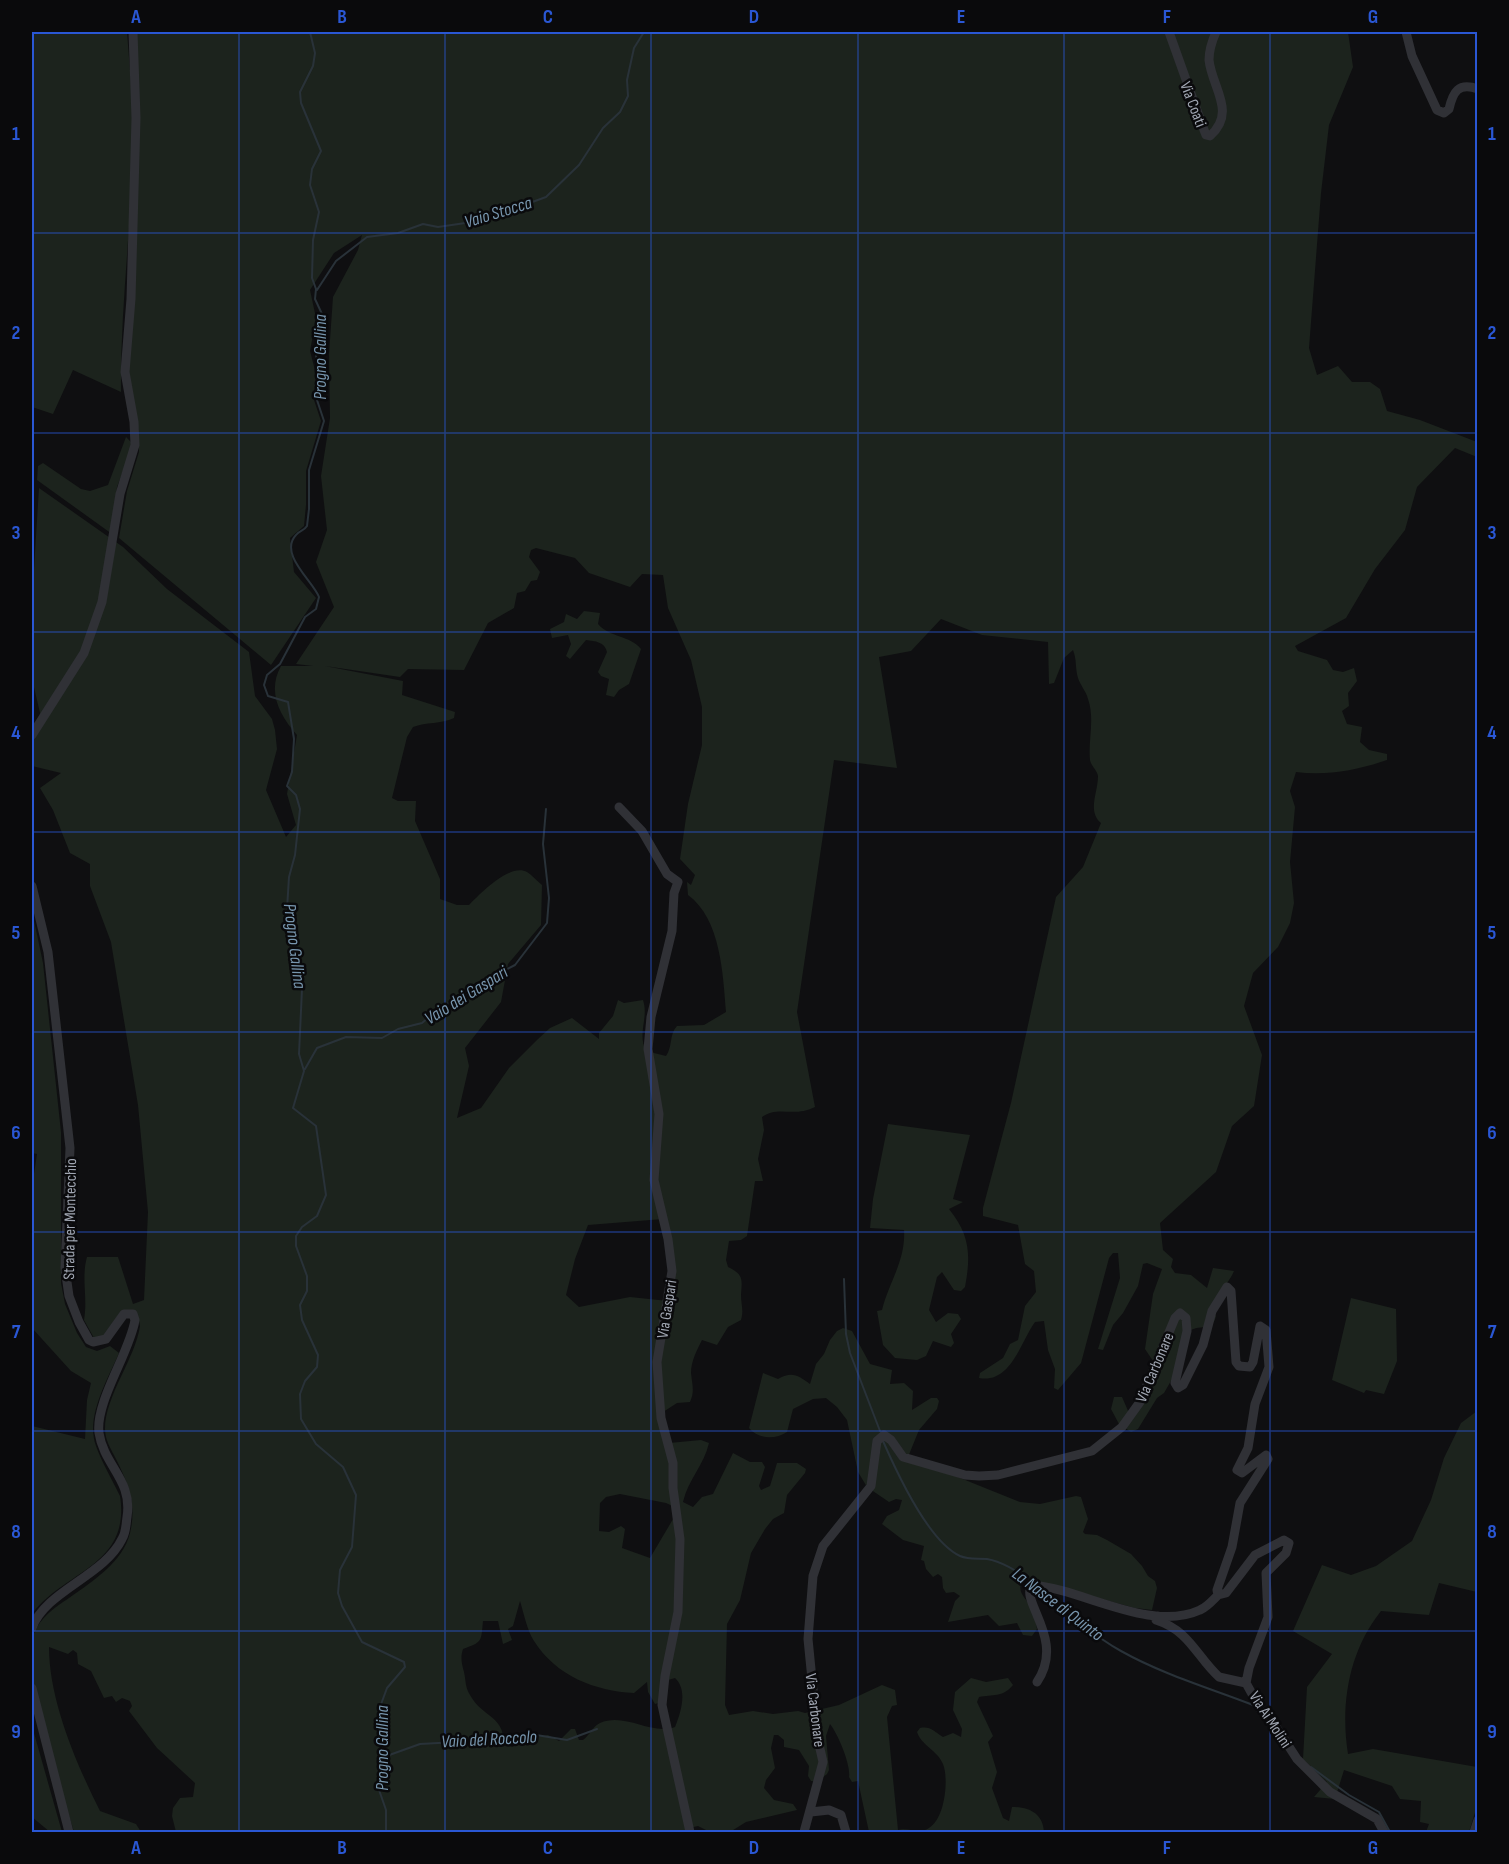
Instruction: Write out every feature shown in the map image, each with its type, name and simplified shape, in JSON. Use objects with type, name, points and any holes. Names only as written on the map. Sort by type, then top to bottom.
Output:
[{"type":"street","points":[[32,735],[88,643],[102,602],[120,494],[135,445],[134,422],[125,372],[131,298],[136,118],[133,32]]},
{"type":"street","name":"Via Coati","points":[[1169,32],[1206,135],[1210,136],[1217,131],[1224,112],[1209,61],[1215,32]]},
{"type":"street","points":[[1406,32],[1412,56],[1437,110],[1444,112],[1449,109],[1453,93],[1459,87],[1468,86],[1478,89]]},
{"type":"street","name":"Via Gaspari","points":[[619,807],[642,831],[667,874],[678,882],[674,893],[672,931],[651,1017],[648,1049],[659,1114],[654,1180],[668,1239],[672,1271],[657,1362],[661,1418],[673,1463],[673,1488],[680,1539],[678,1612],[667,1663],[662,1705],[690,1833]]},
{"type":"street","name":"Strada per Montecchio","points":[[32,886],[48,952],[70,1148],[65,1268],[69,1296],[85,1334],[93,1342],[106,1340],[124,1314],[133,1314],[135,1320],[103,1407],[99,1432],[130,1501],[123,1538],[111,1556],[53,1601],[34,1620],[32,1628]]},
{"type":"street","name":"Via Carbonare","points":[[804,1833],[823,1762],[818,1740],[808,1639],[813,1576],[822,1546],[871,1486],[877,1441],[884,1435],[903,1457],[965,1475],[979,1476],[998,1475],[1092,1451],[1106,1443],[1122,1427],[1140,1402],[1175,1318],[1180,1313],[1186,1318],[1186,1331],[1175,1383],[1178,1388],[1183,1385],[1203,1345],[1212,1311],[1227,1287],[1232,1291],[1236,1362],[1239,1366],[1250,1367],[1260,1326],[1266,1330],[1268,1347],[1269,1366],[1255,1404],[1248,1448],[1237,1470],[1242,1473],[1266,1455],[1268,1459],[1240,1503],[1232,1547],[1217,1590],[1218,1595]]},
{"type":"street","points":[[1037,1682],[1049,1653],[1044,1630],[1028,1597],[1028,1590],[1037,1585],[1158,1617],[1184,1615],[1202,1609],[1218,1595],[1226,1593],[1255,1555],[1284,1540],[1289,1543],[1286,1553],[1266,1573],[1268,1617],[1249,1668],[1246,1683]]},
{"type":"street","name":"Via Ai Molini","points":[[1158,1617],[1156,1620],[1170,1626],[1192,1642],[1219,1677],[1246,1683],[1261,1710],[1269,1716],[1297,1759],[1330,1792],[1377,1819],[1384,1833]]},
{"type":"street","points":[[32,1688],[69,1833]]},
{"type":"street","points":[[811,1812],[830,1810],[841,1815],[846,1833]]},
{"type":"street","points":[[1474,1833],[1478,1820]]},
{"type":"shaded area","points":[[32,32],[127,32],[133,107],[133,152],[121,392],[73,370],[53,414],[32,407]]},
{"type":"shaded area","points":[[137,32],[1348,32],[1353,67],[1329,125],[1321,193],[1309,348],[1317,375],[1338,366],[1352,382],[1370,382],[1380,389],[1387,411],[1420,420],[1477,442],[1477,457],[1455,448],[1417,487],[1405,530],[1375,569],[1346,618],[1295,646],[1298,651],[1327,660],[1333,670],[1343,672],[1354,668],[1357,681],[1348,693],[1349,706],[1342,711],[1347,724],[1362,727],[1360,742],[1369,750],[1387,754],[1387,760],[1342,771],[1296,772],[1290,791],[1295,807],[1290,862],[1294,903],[1290,923],[1278,947],[1253,973],[1244,1006],[1262,1055],[1254,1106],[1232,1126],[1216,1172],[1160,1223],[1163,1250],[1173,1259],[1171,1267],[1175,1273],[1191,1275],[1207,1288],[1213,1268],[1234,1271],[1217,1297],[1213,1311],[1216,1316],[1214,1321],[1208,1326],[1188,1332],[1176,1372],[1138,1429],[1131,1432],[1119,1424],[1111,1409],[1114,1397],[1122,1397],[1129,1413],[1136,1413],[1153,1361],[1145,1349],[1153,1294],[1162,1269],[1147,1263],[1143,1264],[1138,1286],[1123,1313],[1113,1325],[1103,1350],[1098,1349],[1120,1278],[1118,1253],[1113,1253],[1109,1258],[1081,1363],[1058,1390],[1054,1388],[1055,1369],[1048,1350],[1044,1321],[1035,1322],[1007,1368],[990,1378],[979,1378],[980,1373],[1003,1358],[1010,1344],[1018,1340],[1025,1306],[1036,1292],[1034,1271],[1025,1264],[1018,1225],[983,1216],[983,1208],[1011,1103],[1056,897],[1083,867],[1101,823],[1094,807],[1098,776],[1090,760],[1090,707],[1078,678],[1073,650],[1064,658],[1054,683],[1049,684],[1048,642],[982,635],[941,619],[911,651],[879,657],[897,768],[834,760],[797,1012],[815,1107],[800,1112],[774,1112],[762,1117],[764,1130],[758,1159],[763,1181],[755,1181],[747,1236],[741,1240],[729,1241],[726,1260],[728,1267],[737,1272],[741,1278],[741,1320],[728,1327],[717,1345],[702,1340],[692,1364],[693,1391],[690,1402],[677,1403],[660,1414],[669,1443],[701,1440],[709,1443],[683,1502],[693,1507],[702,1497],[713,1494],[733,1453],[750,1462],[762,1462],[765,1467],[759,1486],[761,1490],[770,1486],[777,1463],[797,1463],[806,1469],[787,1495],[784,1513],[773,1519],[751,1553],[740,1600],[727,1624],[725,1705],[729,1715],[753,1711],[773,1714],[798,1711],[805,1713],[839,1705],[882,1685],[895,1690],[897,1705],[892,1706],[887,1717],[898,1830],[921,1831],[929,1828],[939,1816],[946,1779],[941,1759],[922,1741],[917,1732],[920,1728],[927,1728],[943,1737],[953,1733],[961,1737],[962,1729],[953,1710],[955,1692],[971,1678],[986,1682],[1008,1678],[1013,1685],[1009,1689],[1001,1694],[979,1697],[977,1702],[993,1736],[988,1742],[997,1772],[992,1788],[1003,1818],[1009,1821],[1012,1807],[1030,1810],[1041,1820],[1044,1832],[869,1832],[858,1781],[852,1782],[849,1777],[843,1750],[830,1724],[826,1736],[829,1770],[817,1782],[811,1781],[808,1776],[809,1766],[799,1750],[784,1747],[784,1740],[774,1735],[771,1748],[775,1768],[766,1780],[764,1788],[774,1800],[793,1804],[797,1810],[746,1822],[730,1832],[710,1832],[698,1826],[689,1828],[689,1832],[176,1832],[172,1816],[173,1808],[180,1798],[193,1797],[195,1783],[157,1748],[129,1711],[132,1706],[130,1701],[122,1698],[116,1702],[112,1696],[104,1698],[91,1671],[78,1664],[77,1653],[73,1650],[68,1654],[49,1647],[50,1667],[59,1710],[73,1752],[100,1811],[136,1824],[141,1832],[74,1832],[37,1705],[32,1678],[33,1637],[43,1619],[52,1610],[88,1585],[114,1562],[130,1533],[132,1503],[130,1494],[107,1441],[105,1429],[110,1404],[137,1339],[139,1320],[119,1314],[102,1337],[94,1338],[84,1320],[85,1265],[87,1257],[118,1257],[133,1304],[144,1300],[148,1212],[138,1105],[111,942],[90,886],[90,864],[70,853],[53,810],[40,788],[61,773],[32,766],[32,732],[41,717],[32,679],[32,601],[39,488],[123,547],[167,589],[249,652],[255,696],[272,719],[275,730],[277,749],[266,790],[286,837],[296,825],[287,794],[297,735],[280,711],[275,685],[281,666],[313,666],[296,664],[334,607],[316,562],[327,530],[321,476],[330,418],[329,354],[333,297],[358,250],[362,235],[334,253],[310,290],[316,318],[310,351],[316,374],[314,400],[321,421],[306,471],[304,526],[290,538],[294,572],[316,598],[271,665],[119,538],[127,491],[139,452],[139,432],[128,376]],"holes":[[[536,548],[575,558],[589,573],[630,587],[642,574],[663,575],[668,608],[691,660],[702,707],[702,745],[688,804],[680,859],[695,875],[691,885],[687,882],[688,895],[699,905],[714,933],[721,965],[726,1012],[704,1025],[677,1026],[666,1056],[646,1051],[643,1038],[645,1013],[643,1000],[624,1003],[618,1000],[613,1016],[599,1033],[599,1039],[572,1018],[550,1028],[538,1039],[509,1068],[481,1108],[457,1118],[469,1066],[465,1048],[501,1002],[508,964],[541,925],[542,885],[529,873],[520,870],[504,875],[469,905],[457,905],[440,899],[440,879],[415,821],[416,801],[398,801],[392,798],[407,737],[413,727],[449,720],[454,718],[455,712],[402,695],[403,681],[325,666],[400,677],[408,669],[464,670],[488,623],[514,608],[517,593],[525,591],[531,581],[537,580],[540,572],[529,557],[531,550]],[[663,1219],[673,1282],[668,1301],[630,1297],[579,1307],[566,1295],[575,1259],[588,1225]],[[620,1494],[666,1503],[679,1509],[650,1558],[622,1548],[625,1529],[621,1526],[609,1532],[599,1531],[600,1503],[606,1497]],[[520,1601],[529,1632],[543,1653],[553,1664],[591,1685],[634,1693],[647,1682],[648,1692],[655,1704],[662,1702],[668,1680],[675,1678],[682,1695],[681,1708],[675,1727],[657,1729],[610,1720],[598,1724],[583,1740],[579,1740],[575,1729],[571,1729],[559,1741],[548,1735],[535,1737],[512,1747],[505,1743],[500,1726],[480,1708],[468,1692],[462,1655],[463,1649],[480,1640],[483,1621],[498,1621],[503,1644],[512,1640],[508,1629],[513,1626]]]},
{"type":"shaded area","points":[[126,437],[133,444],[117,487],[112,534],[37,480],[38,466],[43,463],[81,489],[90,491],[108,485]]},
{"type":"shaded area","points":[[584,611],[600,613],[598,624],[603,629],[631,641],[641,649],[629,684],[619,690],[614,697],[606,695],[609,679],[598,672],[607,652],[602,644],[586,640],[570,659],[566,656],[571,644],[568,635],[552,638],[550,629],[564,622],[566,614],[577,619]]},
{"type":"shaded area","points":[[32,911],[43,963],[61,1132],[61,1283],[65,1304],[77,1333],[86,1347],[97,1351],[110,1346],[119,1353],[99,1398],[93,1423],[93,1435],[98,1452],[120,1496],[121,1519],[115,1538],[105,1553],[45,1599],[32,1614],[32,1426],[85,1439],[87,1400],[91,1383],[71,1371],[32,1328],[32,1187],[37,1154],[32,1153]]},
{"type":"shaded area","points":[[888,1124],[970,1135],[953,1199],[963,1202],[949,1209],[961,1228],[967,1246],[968,1265],[965,1287],[961,1291],[954,1290],[942,1272],[937,1277],[929,1310],[936,1322],[948,1313],[958,1314],[961,1319],[951,1334],[954,1343],[951,1347],[933,1341],[926,1356],[917,1360],[895,1358],[883,1345],[877,1311],[882,1310],[900,1261],[904,1241],[904,1230],[870,1228],[873,1199]]},
{"type":"shaded area","points":[[1351,1298],[1396,1309],[1397,1361],[1384,1394],[1366,1390],[1364,1393],[1332,1380]]},
{"type":"shaded area","points":[[843,1328],[852,1331],[870,1364],[892,1370],[890,1384],[904,1383],[913,1391],[912,1410],[931,1398],[937,1398],[939,1401],[937,1409],[919,1430],[908,1457],[1020,1502],[1040,1504],[1076,1496],[1081,1497],[1088,1519],[1083,1532],[1097,1535],[1131,1554],[1148,1576],[1155,1581],[1157,1588],[1152,1610],[1135,1608],[1024,1578],[1020,1587],[1022,1595],[1032,1609],[1037,1629],[1032,1636],[1023,1635],[1017,1623],[999,1626],[988,1615],[948,1622],[955,1601],[960,1596],[954,1592],[946,1593],[942,1577],[938,1574],[933,1577],[926,1569],[924,1561],[921,1560],[924,1546],[903,1540],[882,1524],[887,1516],[899,1510],[902,1500],[896,1499],[889,1502],[867,1487],[858,1472],[847,1420],[837,1407],[826,1398],[813,1399],[793,1409],[787,1432],[782,1435],[762,1436],[749,1428],[763,1373],[778,1379],[787,1375],[795,1375],[810,1384],[816,1364],[824,1354],[830,1340],[837,1331]]},
{"type":"shaded area","points":[[1477,1411],[1477,1592],[1439,1583],[1429,1615],[1381,1611],[1361,1643],[1354,1661],[1346,1697],[1348,1754],[1373,1749],[1477,1767],[1477,1806],[1469,1832],[1426,1832],[1429,1824],[1420,1822],[1421,1801],[1400,1799],[1392,1786],[1344,1770],[1335,1799],[1314,1797],[1327,1782],[1303,1759],[1307,1687],[1332,1654],[1293,1631],[1322,1565],[1351,1575],[1376,1566],[1412,1541],[1431,1500],[1444,1458],[1461,1423]]},
{"type":"shaded area","points":[[32,1726],[62,1832],[50,1832],[32,1817]]},
{"type":"waterway","name":"Progno Gallina","points":[[310,32],[315,53],[313,66],[300,92],[301,103],[321,151],[312,169],[310,185],[319,212],[313,240],[312,278],[316,289],[315,299],[322,314],[316,338],[316,356],[321,369],[317,400],[324,421],[309,470],[307,526],[296,535],[291,551],[299,568],[319,597],[316,609],[305,617],[280,664],[267,675],[264,685],[268,696],[288,702],[294,739],[292,772],[287,786],[296,795],[300,809],[295,855],[289,877],[287,909],[294,932],[294,955],[302,989],[299,1054],[304,1071],[293,1108],[316,1126],[326,1195],[317,1216],[302,1227],[296,1236],[296,1246],[307,1276],[307,1291],[300,1305],[302,1320],[318,1355],[317,1367],[305,1381],[300,1394],[301,1419],[316,1444],[343,1467],[356,1495],[352,1547],[340,1570],[338,1593],[342,1606],[362,1642],[404,1662],[405,1667],[387,1688],[380,1707],[383,1739],[378,1787],[386,1810],[386,1832]]},
{"type":"waterway","name":"Vaio Stocca","points":[[317,290],[336,261],[367,237],[398,233],[423,224],[438,227],[479,221],[492,213],[516,208],[546,197],[579,165],[603,128],[620,112],[628,96],[627,80],[634,48],[644,32]]},
{"type":"waterway","name":"Vaio dei Gaspari","points":[[305,1069],[317,1048],[346,1037],[382,1038],[398,1029],[422,1023],[440,1008],[459,997],[475,992],[490,978],[515,965],[547,923],[549,898],[543,844],[546,809]]},
{"type":"waterway","name":"La Nasce di Quinto","points":[[844,1279],[846,1334],[850,1353],[880,1431]]},
{"type":"waterway","name":"La Nasce di Quinto","points":[[883,1441],[915,1505],[936,1536],[948,1548],[963,1557],[987,1559],[999,1563],[1033,1582]]},
{"type":"waterway","name":"La Nasce di Quinto","points":[[1045,1591],[1110,1645],[1169,1674],[1253,1705]]},
{"type":"waterway","name":"Vaio del Roccolo","points":[[381,1758],[420,1744],[475,1741],[530,1734],[567,1740],[597,1729]]},
{"type":"waterway","name":"La Nasce di Quinto","points":[[1311,1767],[1349,1795],[1379,1812],[1390,1832]]}]
